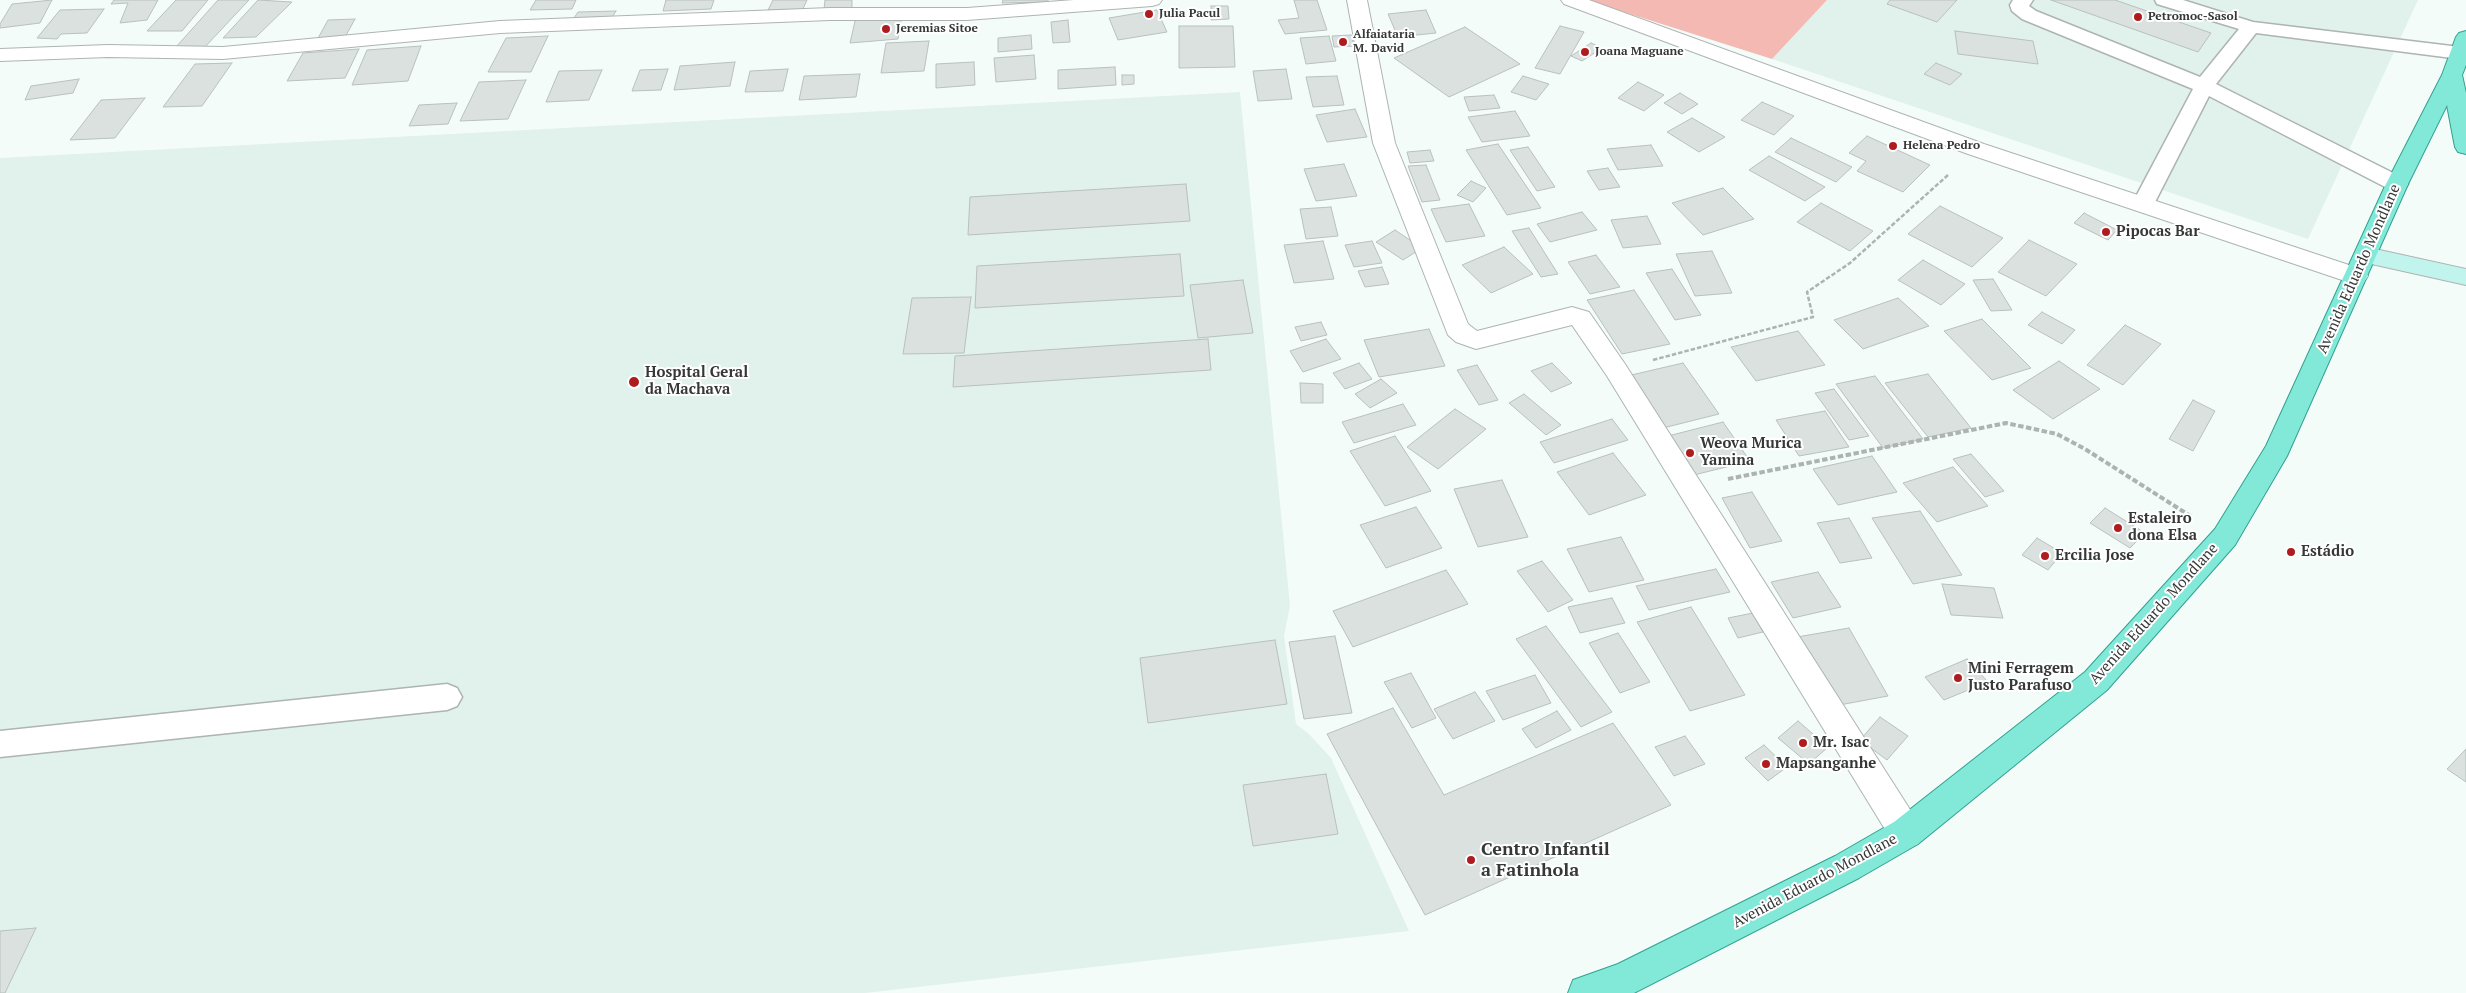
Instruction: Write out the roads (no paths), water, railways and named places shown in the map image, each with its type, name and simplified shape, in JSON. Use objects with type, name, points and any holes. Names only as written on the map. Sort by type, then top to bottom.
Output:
[{"type":"main road","name":"Avenida Eduardo Mondlane","points":[[1586,993],[1625,979],[1847,867],[1906,833],[2096,681],[2225,537],[2278,449],[2397,184],[2452,75],[2463,45]]},
{"type":"main road","points":[[2452,75],[2466,147]]},
{"type":"street","points":[[0,55],[91,52],[223,53],[500,27],[830,14],[967,14],[1152,0]]},
{"type":"street","points":[[1357,0],[1384,143],[1457,329],[1465,336],[1476,340],[1572,316],[1580,318],[1616,370],[1906,833]]},
{"type":"street","points":[[1571,0],[1976,149],[2143,204],[2361,265],[2466,277]]},
{"type":"lane","points":[[2024,0],[2020,6],[2021,11],[2029,15],[2204,86],[2397,184]]},
{"type":"lane","points":[[2164,0],[2251,27],[2463,45]]},
{"type":"lane","points":[[2143,204],[2204,86],[2251,27]]},
{"type":"lane","points":[[0,744],[447,697]]},
{"type":"place","name":"Julia Pacul","points":[[1149,14]]},
{"type":"place","name":"Petromoc-Sasol","points":[[2138,17]]},
{"type":"place","name":"Jeremias Sitoe","points":[[886,29]]},
{"type":"place","name":"Alfaiataria M. David","points":[[1343,42]]},
{"type":"place","name":"Joana Maguane","points":[[1585,52]]},
{"type":"place","name":"Helena Pedro","points":[[1893,146]]},
{"type":"place","name":"Pipocas Bar","points":[[2106,232]]},
{"type":"place","name":"Hospital Geral da Machava","points":[[634,382]]},
{"type":"place","name":"Weova Murica Yamina","points":[[1690,453]]},
{"type":"place","name":"Estaleiro dona Elsa","points":[[2118,528]]},
{"type":"place","name":"Estádio","points":[[2291,552]]},
{"type":"place","name":"Ercilia Jose","points":[[2045,556]]},
{"type":"place","name":"Mini Ferragem Justo Parafuso","points":[[1958,678]]},
{"type":"place","name":"Mr. Isac","points":[[1803,743]]},
{"type":"place","name":"Mapsanganhe","points":[[1766,764]]},
{"type":"place","name":"Centro Infantil a Fatinhola","points":[[1471,860]]}]
